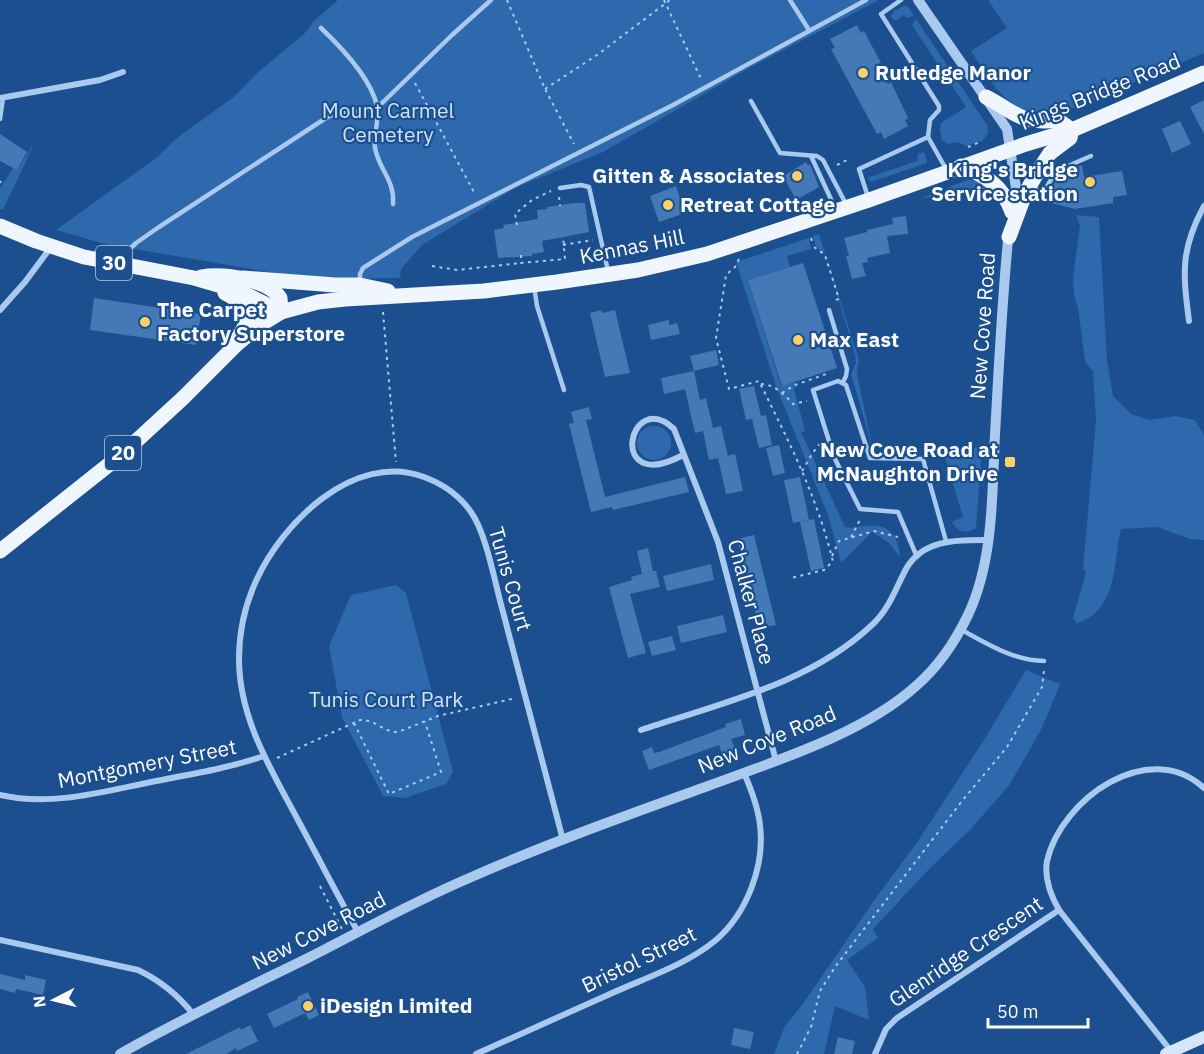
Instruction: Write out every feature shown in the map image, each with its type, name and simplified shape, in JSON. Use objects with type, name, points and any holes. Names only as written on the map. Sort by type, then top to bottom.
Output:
[{"type":"main road","name":"Kings Bridge Road","points":[[1011,149],[1072,130],[1204,73]]},
{"type":"main road","points":[[986,97],[1017,117],[1042,122],[1058,120],[1072,130],[1070,138],[1050,153],[1029,188],[1009,237]]},
{"type":"main road","name":"Kennas Hill","points":[[281,312],[318,302],[484,291],[638,270],[707,254],[869,200],[1011,149]]},
{"type":"main road","points":[[954,169],[983,175],[992,181],[1003,192],[1012,212]]},
{"type":"main road","name":"30","points":[[0,226],[51,247],[84,257],[194,278],[239,291],[281,312]]},
{"type":"main road","name":"30","points":[[194,278],[213,274],[243,278],[278,294],[281,312]]},
{"type":"main road","points":[[243,278],[326,285],[360,285],[400,295]]},
{"type":"main road","points":[[217,285],[237,300],[244,309],[247,322],[239,335],[237,344]]},
{"type":"main road","name":"20","points":[[0,551],[121,455],[183,399],[237,344],[260,325],[281,312]]},
{"type":"main road","points":[[1169,1053],[1203,1039]]},
{"type":"street","name":"New Cove Road","points":[[120,1054],[193,1014],[467,879],[563,840],[776,761],[857,725],[904,696],[918,685],[933,668],[960,629],[972,606],[982,577],[987,540],[1009,237],[1016,189],[1007,129],[918,0]]},
{"type":"street","points":[[2,98],[100,80],[123,72]]},
{"type":"street","points":[[1190,321],[1184,273],[1185,251],[1192,228],[1204,206]]},
{"type":"street","points":[[0,310],[51,247]]},
{"type":"street","name":"Chalker Place","points":[[683,455],[668,464],[658,466],[642,463],[634,454],[630,442],[634,430],[645,421],[657,419],[666,422],[674,429],[718,542],[776,761]]},
{"type":"street","name":"Tunis Court","points":[[358,933],[266,759],[250,722],[242,691],[239,660],[240,634],[255,582],[268,558],[284,535],[326,496],[344,484],[365,476],[397,471],[411,472],[444,487],[459,497],[473,515],[484,544],[563,840]]},
{"type":"street","points":[[641,730],[758,691],[831,657],[853,642],[882,613],[899,587],[906,569],[930,546],[946,541],[987,540]]},
{"type":"street","name":"Montgomery Street","points":[[0,795],[12,798],[65,798],[266,759]]},
{"type":"street","name":"Glenridge Crescent","points":[[1169,1053],[1059,910],[1048,882],[1047,862],[1054,842],[1065,824],[1098,788],[1124,776],[1158,769],[1184,774],[1204,788]]},
{"type":"street","name":"Bristol Street","points":[[476,1054],[674,965],[716,939],[740,911],[748,897],[759,862],[760,825],[757,809],[744,773]]},
{"type":"street","name":"Glenridge Crescent","points":[[875,1054],[886,1029],[897,1018],[1059,910]]},
{"type":"street","points":[[0,940],[138,970],[160,982],[193,1014]]},
{"type":"lane","points":[[114,263],[136,243],[159,227],[329,116],[345,111],[378,108],[491,0]]},
{"type":"lane","points":[[790,0],[809,30]]},
{"type":"lane","points":[[360,285],[360,274],[363,268],[376,259],[479,202],[705,87],[866,0]]},
{"type":"lane","points":[[901,0],[881,14],[939,106],[939,110],[930,120],[928,137],[954,169]]},
{"type":"lane","points":[[321,28],[350,59],[367,84],[378,108],[375,147],[394,192],[393,204]]},
{"type":"lane","points":[[0,119],[2,98]]},
{"type":"lane","points":[[751,101],[780,153],[811,156],[823,160],[842,209]]},
{"type":"lane","points":[[869,200],[858,169],[928,137]]},
{"type":"lane","points":[[811,156],[842,209]]},
{"type":"lane","points":[[1044,193],[1051,177],[1057,172],[1091,156]]},
{"type":"lane","points":[[560,188],[581,185],[589,187],[609,274]]},
{"type":"lane","points":[[1029,188],[1053,195]]},
{"type":"lane","points":[[533,285],[537,306],[564,390]]},
{"type":"lane","points":[[829,310],[847,369],[843,382]]},
{"type":"lane","points":[[917,556],[898,512],[860,509],[834,457],[813,390],[838,381],[846,385],[870,458],[923,459],[946,541]]},
{"type":"lane","points":[[960,629],[1013,656],[1044,661]]},
{"type":"path","points":[[507,0],[545,90],[578,152]]},
{"type":"path","points":[[545,90],[597,55],[670,0]]},
{"type":"path","points":[[665,2],[705,87]]},
{"type":"path","points":[[408,78],[418,85],[479,202]]},
{"type":"path","points":[[968,147],[982,141]]},
{"type":"path","points":[[828,168],[849,159]]},
{"type":"path","points":[[517,225],[515,213],[521,207],[560,188]]},
{"type":"path","points":[[432,266],[457,270],[565,258],[563,236]]},
{"type":"path","points":[[563,245],[601,238]]},
{"type":"path","points":[[811,238],[813,246],[825,255],[839,299],[830,302]]},
{"type":"path","points":[[520,255],[521,263]]},
{"type":"path","points":[[739,259],[735,267],[726,275],[716,338],[729,389],[759,381],[760,384],[771,386],[782,393],[795,405],[816,399]]},
{"type":"path","points":[[383,312],[397,471]]},
{"type":"path","points":[[782,393],[795,385],[833,372]]},
{"type":"path","points":[[760,384],[820,512],[833,561],[826,570],[791,578]]},
{"type":"path","points":[[802,471],[808,464],[812,453],[827,436]]},
{"type":"path","points":[[851,537],[864,509]]},
{"type":"path","points":[[832,556],[839,542],[874,531],[909,540]]},
{"type":"path","points":[[797,1054],[811,1028],[820,991],[835,967],[1018,731],[1042,687],[1044,661]]},
{"type":"path","points":[[266,759],[366,720],[392,733],[438,716],[525,696]]},
{"type":"path","points":[[354,723],[389,794],[441,772],[425,722]]},
{"type":"path","points":[[317,879],[342,928]]},
{"type":"green space","name":"Mount Carmel Cemetery","points":[[338,0],[879,0],[751,67],[603,152],[517,187],[422,245],[401,269],[400,278],[310,279],[105,244],[56,230],[156,158],[177,138],[235,96],[257,73],[305,33],[314,21]]},
{"type":"green space","points":[[988,0],[1204,0],[1204,53],[1068,110],[1049,112],[1020,108],[999,91],[971,51],[1007,28]]},
{"type":"green space","points":[[908,6],[914,16],[907,18],[904,15],[894,20],[891,16],[894,11]]},
{"type":"green space","points":[[916,19],[987,125],[988,133],[983,140],[966,146],[958,142],[948,144],[942,141],[941,123],[966,107],[912,25]]},
{"type":"green space","points":[[34,144],[3,210],[0,209],[0,188],[13,168],[17,170]]},
{"type":"green space","points":[[924,152],[927,163],[871,182],[867,178],[917,161],[918,154]]},
{"type":"green space","points":[[967,180],[977,180],[993,193],[922,198]]},
{"type":"green space","points":[[1076,215],[1099,217],[1107,360],[1113,396],[1131,414],[1149,420],[1175,416],[1195,420],[1204,435],[1204,540],[1190,539],[1157,527],[1121,529],[1114,574],[1107,595],[1094,614],[1077,624],[1073,618],[1086,573],[1083,569],[1096,421],[1093,372],[1085,361],[1078,307],[1074,295],[1073,278],[1080,225]]},
{"type":"green space","points":[[819,234],[859,360],[858,379],[873,450],[851,374],[856,363],[855,354],[825,254],[816,247],[813,236]]},
{"type":"green space","points":[[809,238],[811,249],[787,256],[790,267],[748,280],[781,386],[795,382],[794,389],[805,431],[801,432],[845,527],[880,526],[886,529],[895,537],[900,557],[888,542],[872,532],[841,563],[828,515],[776,386],[736,262]]},
{"type":"green space","points":[[654,426],[666,431],[671,443],[666,455],[654,460],[642,455],[637,443],[642,431]]},
{"type":"green space","points":[[982,447],[976,528],[962,531],[952,522],[963,517],[943,451]]},
{"type":"green space","name":"Tunis Court Park","points":[[396,585],[406,593],[453,772],[446,784],[405,798],[383,796],[342,717],[329,646],[351,595]]},
{"type":"green space","points":[[1026,670],[1060,684],[1041,730],[1010,784],[971,829],[931,867],[873,929],[878,938],[847,960],[865,987],[869,1020],[835,1006],[824,1054],[774,1054],[785,1026],[916,844],[984,740]]},
{"type":"building","name":"Rutledge Manor","points":[[857,25],[861,33],[864,31],[881,63],[878,64],[888,84],[891,82],[908,118],[905,120],[908,126],[884,139],[881,132],[877,134],[831,49],[835,48],[830,39]]},
{"type":"building","points":[[1204,100],[1204,134],[1190,107]]},
{"type":"building","points":[[1180,121],[1191,144],[1172,153],[1162,129]]},
{"type":"building","points":[[0,134],[27,152],[17,170],[0,161]]},
{"type":"building","points":[[806,162],[808,166],[810,164],[819,187],[796,200],[783,176]]},
{"type":"building","name":"King's Bridge Service station","points":[[1082,165],[1084,177],[1122,171],[1127,195],[1113,197],[1113,203],[1075,209],[1051,203],[1052,199],[1056,199],[1057,196],[1052,188],[1056,181],[1065,173]]},
{"type":"building","name":"Retreat Cottage","points":[[676,186],[685,213],[659,222],[650,196]]},
{"type":"building","points":[[585,203],[589,232],[542,241],[544,252],[532,254],[532,256],[498,258],[494,230],[504,228],[503,225],[538,219],[537,210]]},
{"type":"building","points":[[906,216],[908,234],[887,236],[890,253],[867,258],[868,262],[862,263],[866,276],[852,279],[844,238],[893,224],[892,218]]},
{"type":"building","name":"Max East","points":[[803,263],[837,368],[782,386],[748,280]]},
{"type":"building","name":"The Carpet Factory Superstore","points":[[94,298],[201,314],[196,345],[90,330]]},
{"type":"building","points":[[601,310],[602,313],[615,310],[630,373],[605,377],[590,313]]},
{"type":"building","points":[[669,320],[669,325],[677,323],[680,334],[651,340],[648,325]]},
{"type":"building","points":[[716,350],[719,365],[694,371],[690,356]]},
{"type":"building","points":[[694,371],[700,400],[706,398],[713,428],[721,426],[728,456],[709,460],[703,431],[695,433],[685,389],[664,394],[661,378]]},
{"type":"building","points":[[754,386],[761,416],[766,415],[772,445],[759,448],[752,419],[746,420],[739,389]]},
{"type":"building","points":[[589,407],[592,419],[586,420],[605,497],[685,477],[689,492],[613,510],[612,507],[591,512],[569,424],[574,423],[571,412]]},
{"type":"building","points":[[779,445],[785,473],[773,476],[766,448]]},
{"type":"building","points":[[735,454],[743,491],[726,494],[718,458]]},
{"type":"building","points":[[800,477],[809,520],[793,523],[784,480]]},
{"type":"building","points":[[814,519],[824,568],[811,571],[800,522]]},
{"type":"building","points":[[754,535],[776,625],[759,628],[737,539]]},
{"type":"building","points":[[648,548],[653,571],[656,571],[660,587],[630,594],[646,653],[628,658],[609,587],[632,580],[631,577],[642,574],[637,551]]},
{"type":"building","points":[[711,564],[714,580],[667,591],[663,576]]},
{"type":"building","points":[[723,615],[727,632],[681,643],[677,626]]},
{"type":"building","points":[[672,636],[676,650],[652,656],[648,642]]},
{"type":"building","points":[[741,719],[745,735],[731,739],[736,751],[723,756],[719,745],[649,770],[642,751],[652,747],[654,753],[659,752],[726,727],[725,724]]},
{"type":"building","points":[[0,974],[25,980],[25,975],[46,980],[43,995],[16,989],[15,993],[0,989]]},
{"type":"building","points":[[308,992],[319,1015],[309,1020],[305,1013],[274,1028],[267,1014]]},
{"type":"building","points":[[250,1025],[258,1041],[237,1051],[236,1048],[226,1054],[186,1054],[240,1027],[241,1030]]},
{"type":"building","points":[[734,1028],[754,1032],[750,1049],[731,1045]]},
{"type":"building","points":[[838,1037],[855,1041],[852,1054],[834,1054]]},
{"type":"place","name":"Rutledge Manor","points":[[863,73]]},
{"type":"place","name":"Gitten & Associates","points":[[797,176]]},
{"type":"place","name":"King's Bridge Service station","points":[[1090,182]]},
{"type":"place","name":"Retreat Cottage","points":[[668,205]]},
{"type":"place","name":"The Carpet Factory Superstore","points":[[145,322]]},
{"type":"place","name":"Max East","points":[[798,340]]},
{"type":"place","name":"New Cove Road at McNaughton Drive","points":[[1010,462]]},
{"type":"place","name":"iDesign Limited","points":[[308,1006]]}]
